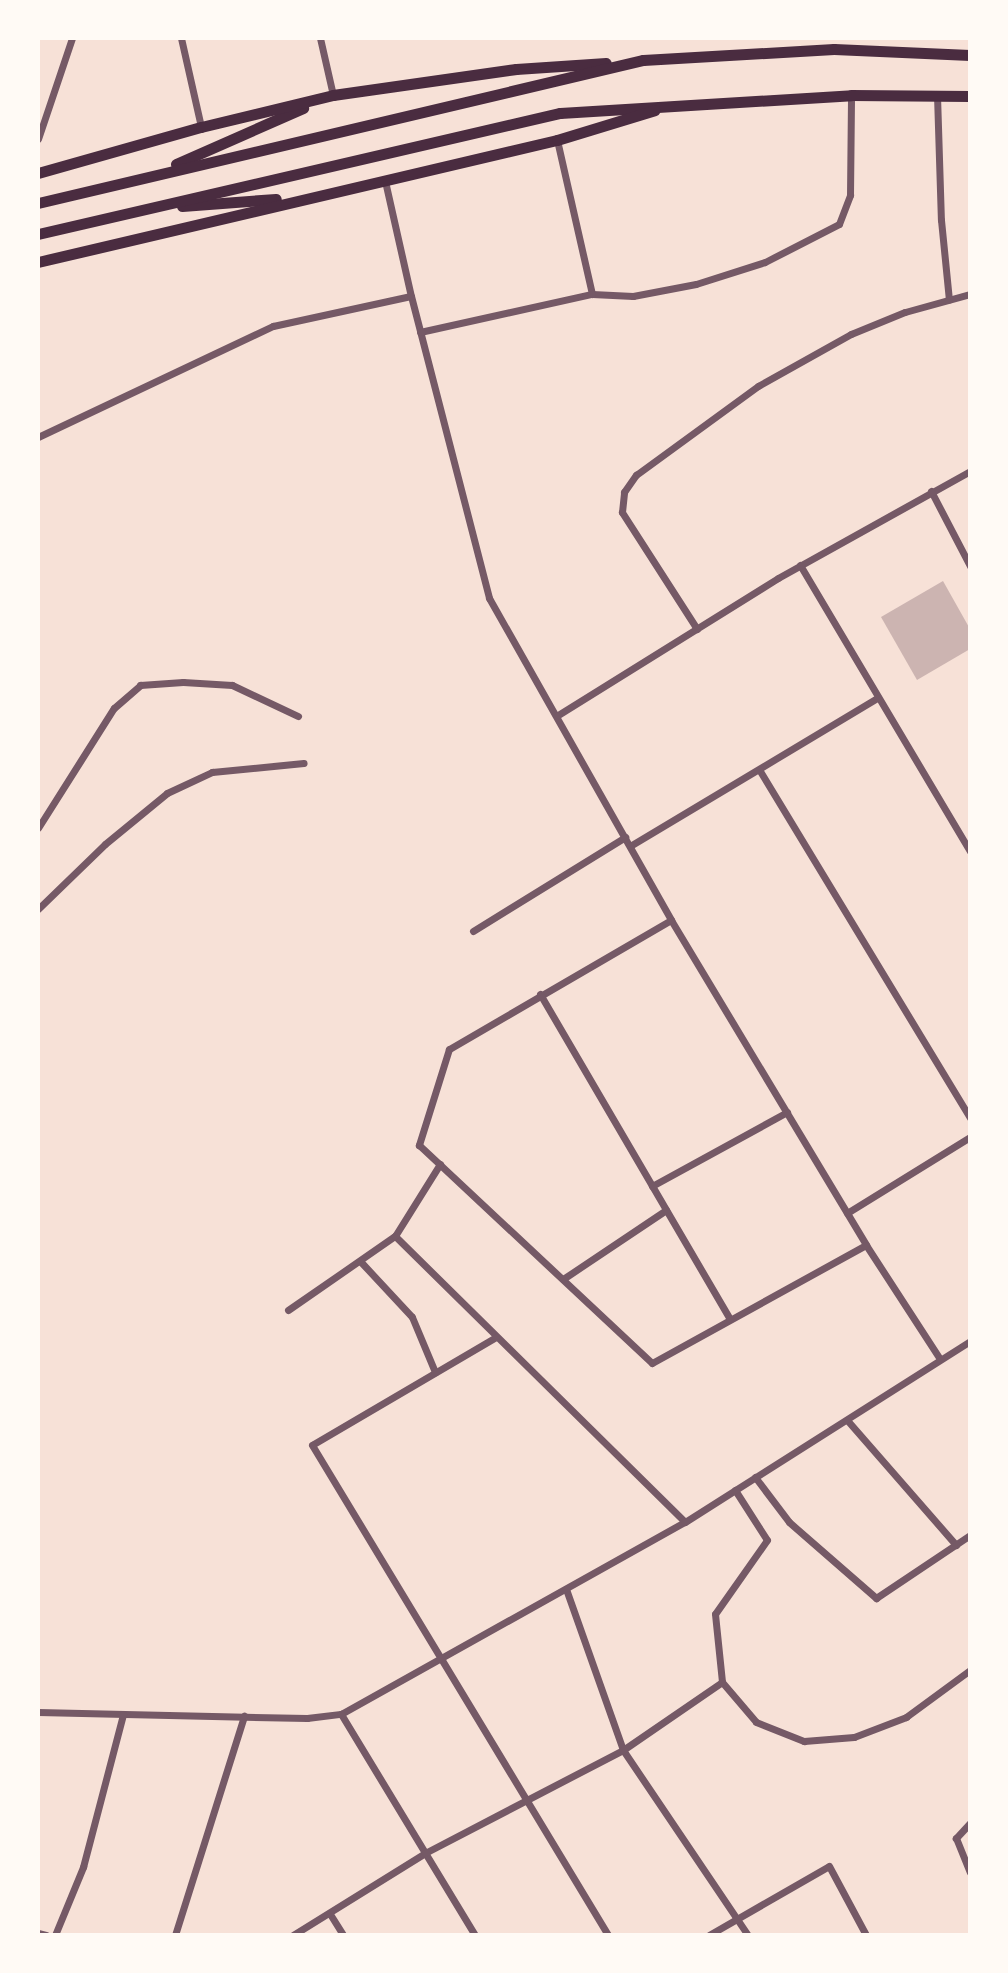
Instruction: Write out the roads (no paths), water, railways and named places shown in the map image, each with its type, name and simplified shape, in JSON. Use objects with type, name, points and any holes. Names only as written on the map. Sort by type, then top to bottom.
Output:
[{"type":"main road","points":[[38,173],[201,127],[333,95],[516,69],[834,43],[970,55]]},
{"type":"main road","points":[[38,203],[643,60]]},
{"type":"main road","points":[[148,176],[333,95]]},
{"type":"main road","points":[[38,234],[560,113],[675,104],[763,103],[851,95],[970,96]]},
{"type":"main road","points":[[38,262],[557,140],[675,104]]},
{"type":"main road","points":[[145,209],[314,196]]},
{"type":"street","points":[[38,139],[72,38]]},
{"type":"street","points":[[181,38],[201,127]]},
{"type":"street","points":[[320,38],[333,95]]},
{"type":"street","points":[[420,332],[592,294],[633,296],[696,284],[765,262],[839,224],[850,195],[851,95]]},
{"type":"street","points":[[937,95],[941,220],[949,300]]},
{"type":"street","points":[[557,140],[592,294]]},
{"type":"street","points":[[385,181],[411,296],[489,598],[558,715],[671,920],[866,1245],[940,1359]]},
{"type":"street","points":[[697,629],[622,512],[624,492],[636,475],[758,386],[851,334],[970,294]]},
{"type":"street","points":[[38,437],[273,326],[411,296]]},
{"type":"street","points":[[558,715],[800,565],[970,471]]},
{"type":"street","points":[[931,491],[970,566]]},
{"type":"street","points":[[800,565],[970,851]]},
{"type":"street","points":[[38,828],[114,708],[140,685],[183,682],[232,685],[298,716]]},
{"type":"street","points":[[630,846],[760,771],[877,698]]},
{"type":"street","points":[[38,909],[105,844],[167,793],[212,772],[304,763]]},
{"type":"street","points":[[760,771],[970,1118]]},
{"type":"street","points":[[473,931],[625,837]]},
{"type":"street","points":[[671,920],[449,1049],[419,1145],[652,1363],[866,1245]]},
{"type":"street","points":[[540,994],[730,1319]]},
{"type":"street","points":[[652,1186],[787,1112]]},
{"type":"street","points":[[847,1213],[970,1137]]},
{"type":"street","points":[[288,1310],[395,1236],[440,1164]]},
{"type":"street","points":[[563,1279],[666,1210]]},
{"type":"street","points":[[395,1236],[685,1522]]},
{"type":"street","points":[[360,1261],[412,1317],[435,1372]]},
{"type":"street","points":[[496,1337],[312,1445],[608,1935]]},
{"type":"street","points":[[38,1712],[307,1718],[341,1714],[685,1522],[970,1341]]},
{"type":"street","points":[[847,1420],[956,1545]]},
{"type":"street","points":[[755,1477],[789,1522],[876,1598],[970,1535]]},
{"type":"street","points":[[735,1490],[767,1540],[715,1614],[722,1682],[756,1722],[804,1741],[854,1737],[906,1717],[970,1670]]},
{"type":"street","points":[[566,1589],[623,1750],[748,1935]]},
{"type":"street","points":[[293,1935],[425,1853],[527,1797],[623,1750],[722,1682]]},
{"type":"street","points":[[55,1935],[83,1867],[123,1714]]},
{"type":"street","points":[[341,1714],[475,1935]]},
{"type":"street","points":[[175,1935],[244,1716]]},
{"type":"street","points":[[970,1823],[956,1838],[970,1872]]},
{"type":"street","points":[[709,1935],[740,1920],[829,1866],[866,1935]]},
{"type":"street","points":[[330,1914],[343,1935]]},
{"type":"street","points":[[38,1933],[46,1935]]}]
